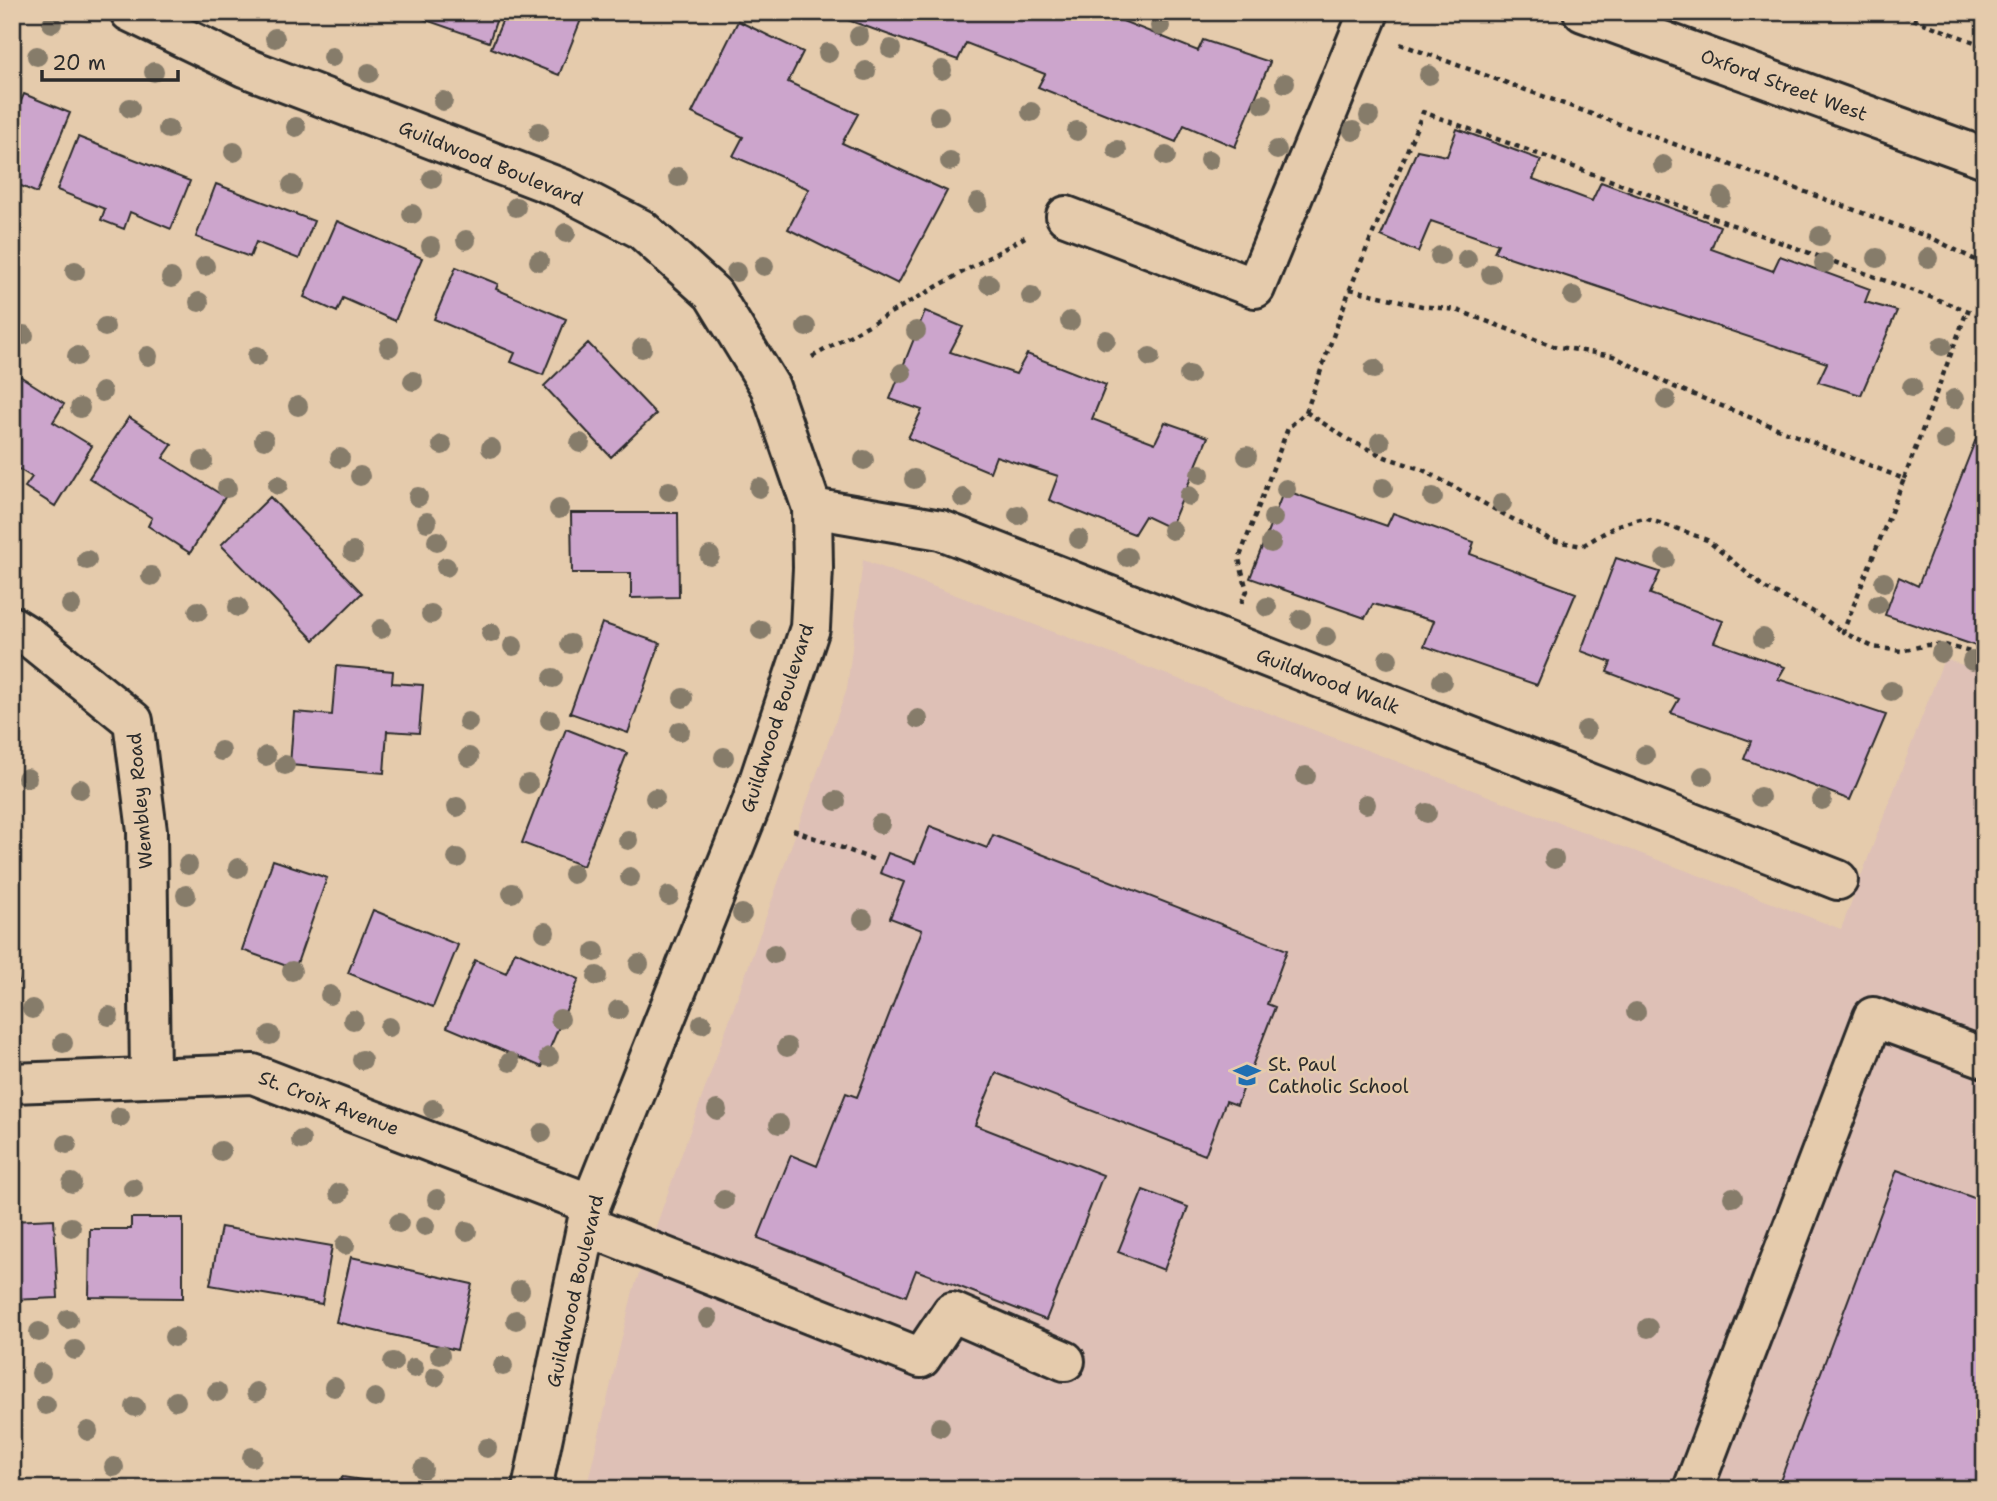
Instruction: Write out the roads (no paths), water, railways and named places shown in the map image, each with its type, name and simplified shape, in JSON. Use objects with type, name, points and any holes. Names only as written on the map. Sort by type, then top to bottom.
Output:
[{"type":"street","name":"Guildwood Boulevard","points":[[130,12],[244,67],[563,189],[641,229],[713,294],[770,387],[812,508],[810,628],[752,802],[589,1215],[532,1489]]},
{"type":"street","points":[[1066,216],[1255,288],[1369,12]]},
{"type":"street","name":"Oxford Street West","points":[[1583,12],[1985,158]]},
{"type":"street","name":"Guildwood Walk","points":[[812,508],[941,530],[1838,880]]},
{"type":"street","name":"Wembley Road","points":[[12,626],[133,721],[147,831],[150,1076]]},
{"type":"street","points":[[1693,1489],[1873,1017],[1985,1058]]},
{"type":"street","name":"St. Croix Avenue","points":[[12,1083],[253,1074],[921,1358],[952,1312],[1065,1361]]},
{"type":"place","name":"St. Paul Catholic School","points":[[1247,1075]]}]
